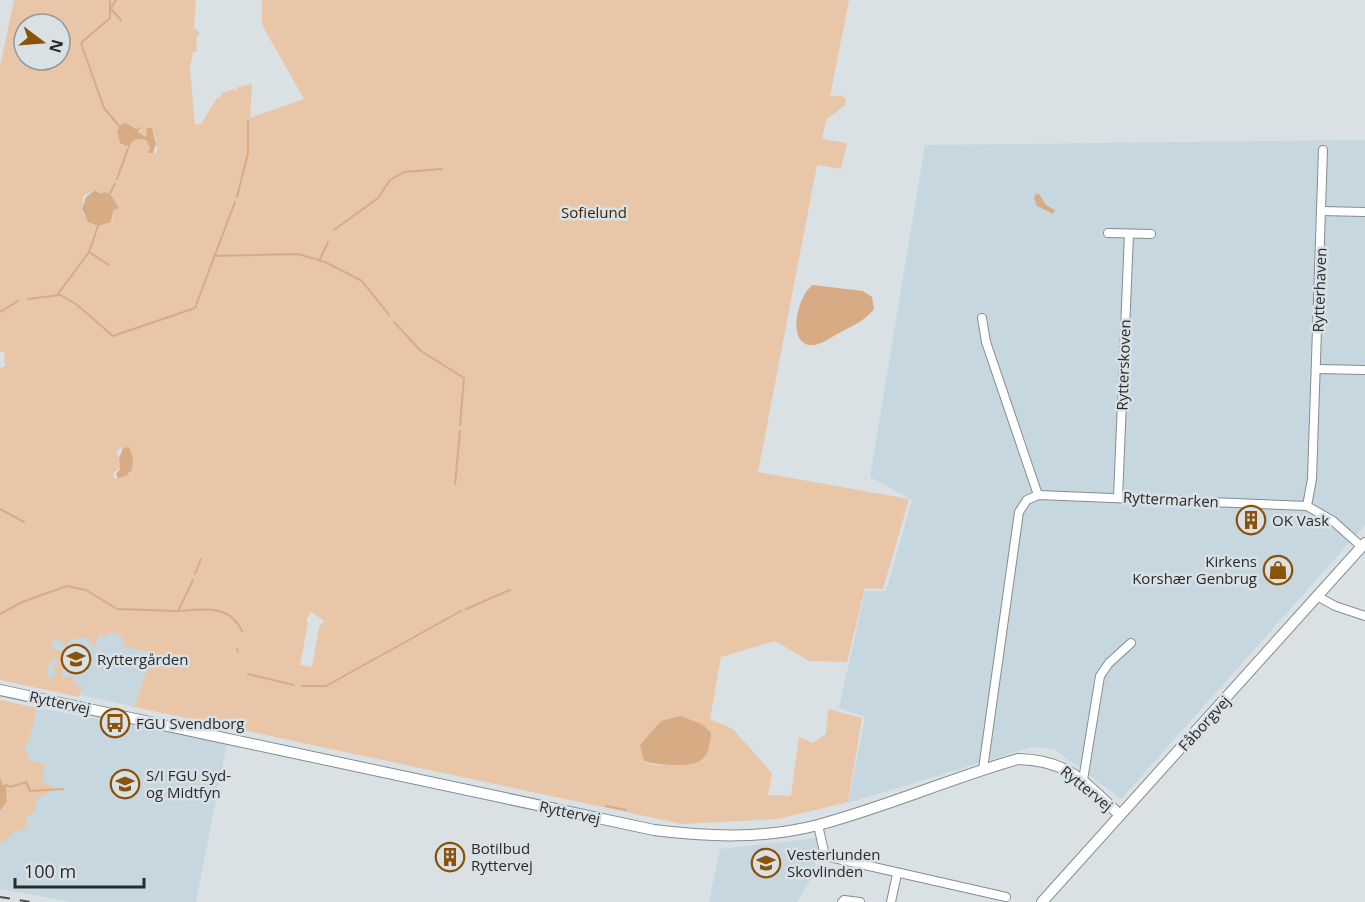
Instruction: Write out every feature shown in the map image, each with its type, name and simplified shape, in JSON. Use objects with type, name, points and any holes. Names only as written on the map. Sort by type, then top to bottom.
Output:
[{"type":"street","name":"Rytterhaven","points":[[1307,506],[1312,479],[1317,369],[1323,150]]},
{"type":"street","points":[[1321,211],[1365,212]]},
{"type":"street","points":[[1108,233],[1151,234]]},
{"type":"street","name":"Rytterskoven","points":[[1118,497],[1129,234]]},
{"type":"street","points":[[982,318],[986,342],[1038,495],[1028,500],[1019,512],[983,769]]},
{"type":"street","points":[[1317,369],[1365,370]]},
{"type":"street","name":"Ryttermarken","points":[[1038,495],[1307,506],[1333,521],[1363,545]]},
{"type":"street","name":"Fåborgvej","points":[[1042,902],[1363,545]]},
{"type":"street","points":[[1317,597],[1365,616]]},
{"type":"street","points":[[1083,780],[1100,676],[1109,663],[1131,643]]},
{"type":"street","name":"Ryttervej","points":[[0,690],[654,830],[703,836],[739,836],[818,825],[1018,759],[1042,759],[1059,765],[1083,780],[1120,815]]},
{"type":"street","points":[[818,825],[825,856],[1006,897]]},
{"type":"street","points":[[891,902],[897,874]]},
{"type":"street","points":[[842,902],[860,902]]},
{"type":"shaded area","points":[[126,123],[136,129],[141,127],[138,132],[146,137],[147,128],[152,128],[156,143],[153,153],[148,153],[150,148],[146,140],[136,139],[126,146],[120,143],[117,131],[122,124]]},
{"type":"shaded area","points":[[1365,140],[1365,525],[1121,799],[1054,749],[1032,747],[848,803],[865,717],[839,708],[865,591],[886,591],[912,500],[870,477],[925,145]]},
{"type":"shaded area","points":[[95,190],[100,194],[105,192],[111,195],[119,208],[113,210],[111,222],[98,226],[88,222],[82,209],[86,197]]},
{"type":"shaded area","points":[[1036,194],[1039,194],[1046,205],[1055,210],[1053,214],[1037,206],[1034,198]]},
{"type":"shaded area","points":[[813,285],[863,291],[872,297],[874,309],[867,317],[821,343],[809,345],[802,341],[796,326],[803,297]]},
{"type":"shaded area","points":[[129,447],[133,458],[132,470],[126,476],[118,478],[116,474],[120,469],[119,458],[123,448]]},
{"type":"shaded area","name":"Ryttergården","points":[[28,616],[62,625],[133,637],[154,653],[134,707],[0,676],[0,617]]},
{"type":"shaded area","points":[[0,701],[227,743],[196,902],[72,902],[0,889]]},
{"type":"shaded area","points":[[680,716],[702,724],[711,733],[709,748],[704,758],[696,763],[682,765],[664,765],[644,761],[640,745],[661,721]]},
{"type":"shaded area","points":[[0,777],[3,785],[8,784],[10,787],[6,787],[7,801],[0,811]]},
{"type":"shaded area","name":"Vesterlunden Skovlinden","points":[[817,838],[820,848],[812,877],[797,902],[709,902],[720,849]]},
{"type":"green space","name":"Sofielund","points":[[14,0],[196,0],[194,28],[200,32],[196,38],[197,52],[193,52],[190,68],[195,125],[201,124],[217,98],[222,96],[221,93],[235,89],[236,92],[238,87],[252,84],[250,118],[304,99],[262,25],[262,0],[849,0],[830,97],[841,95],[846,99],[845,105],[826,120],[822,139],[847,143],[841,169],[817,165],[758,472],[909,499],[883,589],[865,588],[847,662],[809,661],[775,641],[721,657],[710,719],[733,729],[772,773],[768,795],[791,796],[799,737],[813,743],[826,734],[828,709],[862,718],[848,802],[778,819],[682,824],[134,707],[153,653],[123,646],[124,639],[117,636],[124,636],[109,633],[105,636],[99,635],[95,645],[90,643],[90,639],[80,637],[78,640],[71,638],[66,646],[61,643],[63,639],[59,641],[54,637],[51,647],[58,651],[66,648],[70,650],[70,653],[67,650],[62,652],[63,659],[69,659],[64,662],[61,677],[67,678],[73,675],[73,682],[77,683],[78,689],[82,684],[79,697],[0,680],[0,368],[5,366],[4,352],[0,352],[0,66]],"holes":[[[124,123],[139,130],[140,134],[146,137],[152,128],[157,141],[154,145],[158,148],[156,153],[148,153],[150,148],[146,140],[136,139],[122,145],[118,131]],[[95,190],[100,195],[103,193],[111,195],[116,206],[111,209],[113,220],[98,226],[88,222],[82,212],[83,196]],[[121,448],[133,458],[131,473],[115,479],[113,473],[120,468],[117,451]],[[311,612],[324,621],[319,627],[312,667],[300,665],[308,623],[306,620]],[[55,657],[58,661],[54,667],[56,673],[50,680],[47,671]],[[653,733],[691,764],[653,765],[643,761],[644,740]]]},
{"type":"green space","points":[[0,700],[37,708],[29,741],[24,745],[30,762],[45,763],[42,781],[51,786],[52,791],[36,799],[36,811],[27,816],[26,828],[14,832],[5,841],[0,842],[0,813],[9,794],[5,792],[6,787],[9,786],[3,783],[0,777]]},
{"type":"waterway","points":[[110,0],[110,18],[81,43],[104,108],[120,127]]},
{"type":"waterway","points":[[111,8],[116,0]]},
{"type":"waterway","points":[[111,9],[121,20]]},
{"type":"waterway","points":[[237,197],[248,153],[248,121]]},
{"type":"waterway","points":[[117,179],[130,143]]},
{"type":"waterway","points":[[334,230],[378,198],[390,180],[404,172],[442,169]]},
{"type":"waterway","points":[[109,195],[115,184]]},
{"type":"waterway","points":[[28,299],[60,295],[76,304],[113,336],[195,308],[235,202]]},
{"type":"waterway","points":[[58,294],[89,252],[98,226]]},
{"type":"waterway","points":[[320,259],[328,242]]},
{"type":"waterway","points":[[89,252],[109,265]]},
{"type":"waterway","points":[[213,256],[298,254],[325,262],[362,281],[389,315]]},
{"type":"waterway","points":[[0,312],[18,301]]},
{"type":"waterway","points":[[394,322],[421,351],[464,378],[460,425]]},
{"type":"waterway","points":[[455,484],[460,431]]},
{"type":"waterway","points":[[0,509],[24,522]]},
{"type":"waterway","points":[[195,574],[201,559]]},
{"type":"waterway","points":[[0,614],[22,602],[67,586],[86,590],[117,609],[178,611],[193,580]]},
{"type":"waterway","points":[[466,609],[510,590]]},
{"type":"waterway","points":[[179,611],[206,609],[223,612],[237,622],[242,631]]},
{"type":"waterway","points":[[302,686],[326,686],[461,611]]},
{"type":"waterway","points":[[248,674],[294,685]]},
{"type":"waterway","points":[[10,787],[26,782],[30,791],[63,789]]},
{"type":"waterway","points":[[606,806],[626,810]]},
{"type":"railway","points":[[0,897],[31,902]]},
{"type":"place","name":"OK Vask","points":[[1251,520]]},
{"type":"place","name":"Kirkens Korshær Genbrug","points":[[1278,570]]},
{"type":"place","name":"Ryttergården","points":[[76,659]]},
{"type":"place","name":"FGU Svendborg","points":[[115,723]]},
{"type":"place","name":"S/I FGU Syd- og Midtfyn","points":[[125,784]]},
{"type":"place","name":"Botilbud Ryttervej","points":[[450,857]]},
{"type":"place","name":"Vesterlunden Skovlinden","points":[[766,863]]}]
